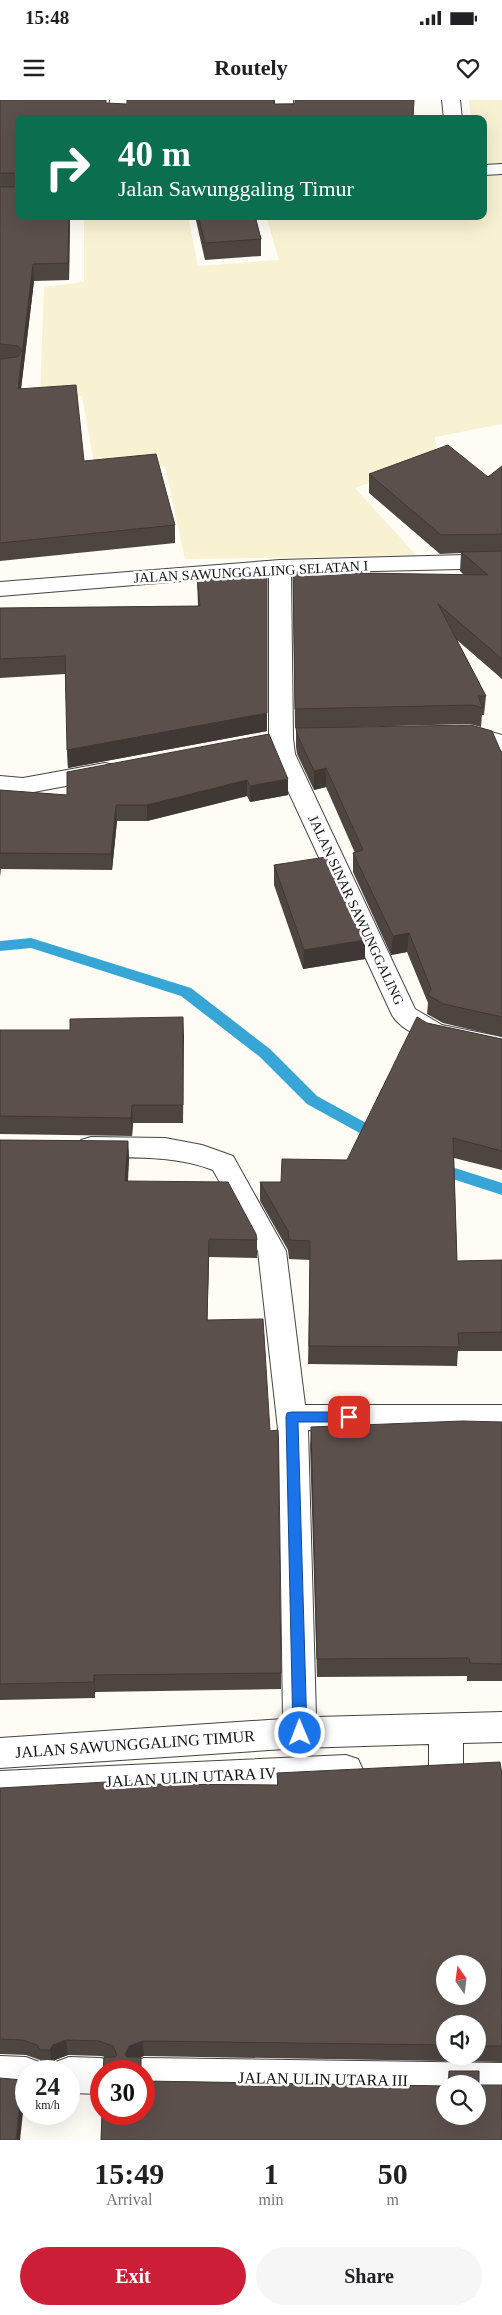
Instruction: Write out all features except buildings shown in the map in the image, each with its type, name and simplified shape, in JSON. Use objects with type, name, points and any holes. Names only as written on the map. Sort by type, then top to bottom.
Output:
[{"type":"street","points":[[117,115],[119,100]]},
{"type":"street","points":[[284,100],[284,115]]},
{"type":"street","points":[[451,100],[453,115]]},
{"type":"street","points":[[487,170],[502,169]]},
{"type":"street","name":"JALAN SAWUNGGALING SELATAN I","points":[[0,589],[280,567],[502,561]]},
{"type":"street","name":"JALAN SINAR SAWUNGGALING","points":[[280,567],[281,739],[284,754],[293,776],[405,1015],[435,1033],[502,1047]]},
{"type":"street","points":[[441,734],[470,734],[502,743]]},
{"type":"street","points":[[0,784],[23,786],[126,768]]},
{"type":"street","points":[[68,1147],[165,1148],[202,1155],[223,1163],[272,1251],[292,1417],[300,1733]]},
{"type":"street","points":[[292,1417],[502,1418]]},
{"type":"street","name":"JALAN SAWUNGGALING TIMUR","points":[[0,1753],[300,1733],[502,1727]]},
{"type":"street","points":[[445,1765],[446,1729]]},
{"type":"street","name":"JALAN ULIN UTARA IV","points":[[0,1786],[377,1768]]},
{"type":"street","points":[[0,2074],[15,2075]]},
{"type":"street","name":"JALAN ULIN UTARA III","points":[[155,2076],[502,2081]]},
{"type":"shaded area","points":[[469,100],[502,100],[502,424],[435,437],[437,458],[355,488],[417,556],[185,559],[165,466],[95,469],[82,396],[40,398],[44,287],[84,282],[84,220],[189,220],[198,266],[279,260],[267,220],[487,220],[487,115],[471,115]]},
{"type":"waterway","points":[[0,946],[31,943],[186,992],[265,1053],[312,1100],[381,1138]]},
{"type":"waterway","points":[[436,1168],[502,1189]]},
{"type":"route","points":[[300,1733],[292,1417],[349,1417]]}]
